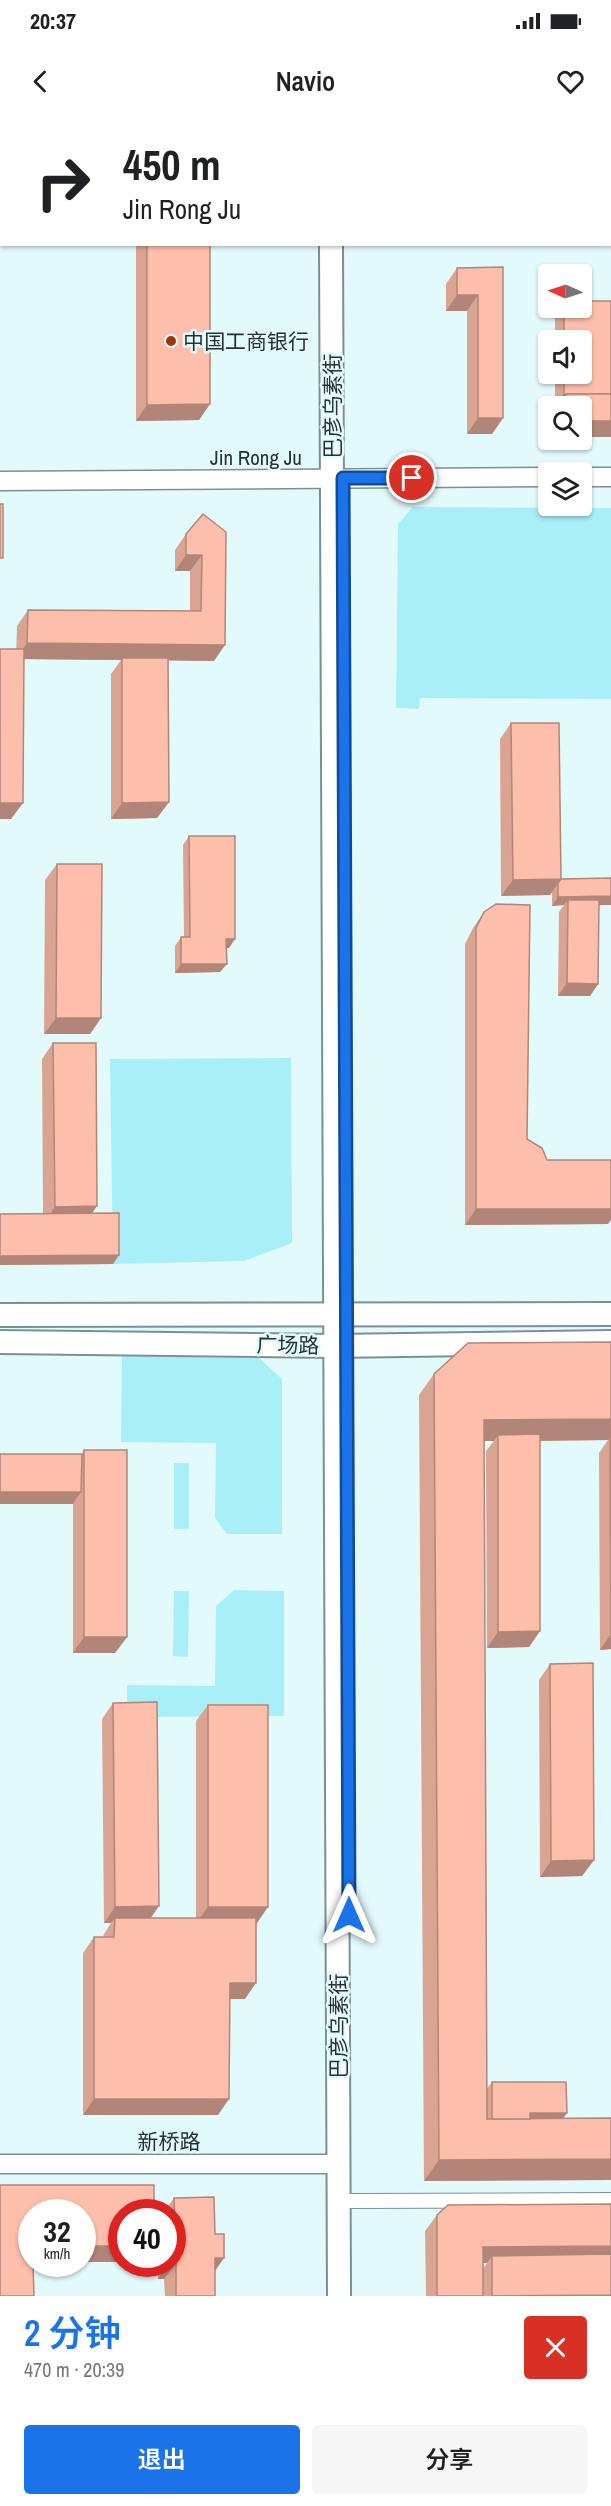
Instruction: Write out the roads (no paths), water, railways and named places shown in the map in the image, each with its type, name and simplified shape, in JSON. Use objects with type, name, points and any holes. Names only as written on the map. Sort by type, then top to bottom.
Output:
[{"type":"street","name":"巴彦乌素街","points":[[331,246],[338,479]]},
{"type":"street","name":"巴彦乌素街","points":[[339,2296],[341,1315],[338,479],[342,246]]},
{"type":"street","name":"Jin Rong Ju","points":[[0,481],[538,477]]},
{"type":"street","points":[[592,477],[611,477]]},
{"type":"street","name":"广场路","points":[[0,1315],[611,1314]]},
{"type":"street","name":"广场路","points":[[0,1342],[341,1345],[611,1342]]},
{"type":"street","name":"巴彦乌素街","points":[[341,1345],[350,2296]]},
{"type":"street","name":"新桥路","points":[[0,2164],[338,2164]]},
{"type":"street","points":[[350,2200],[611,2200]]},
{"type":"place","name":"中国工商银行","points":[[171,341]]}]
